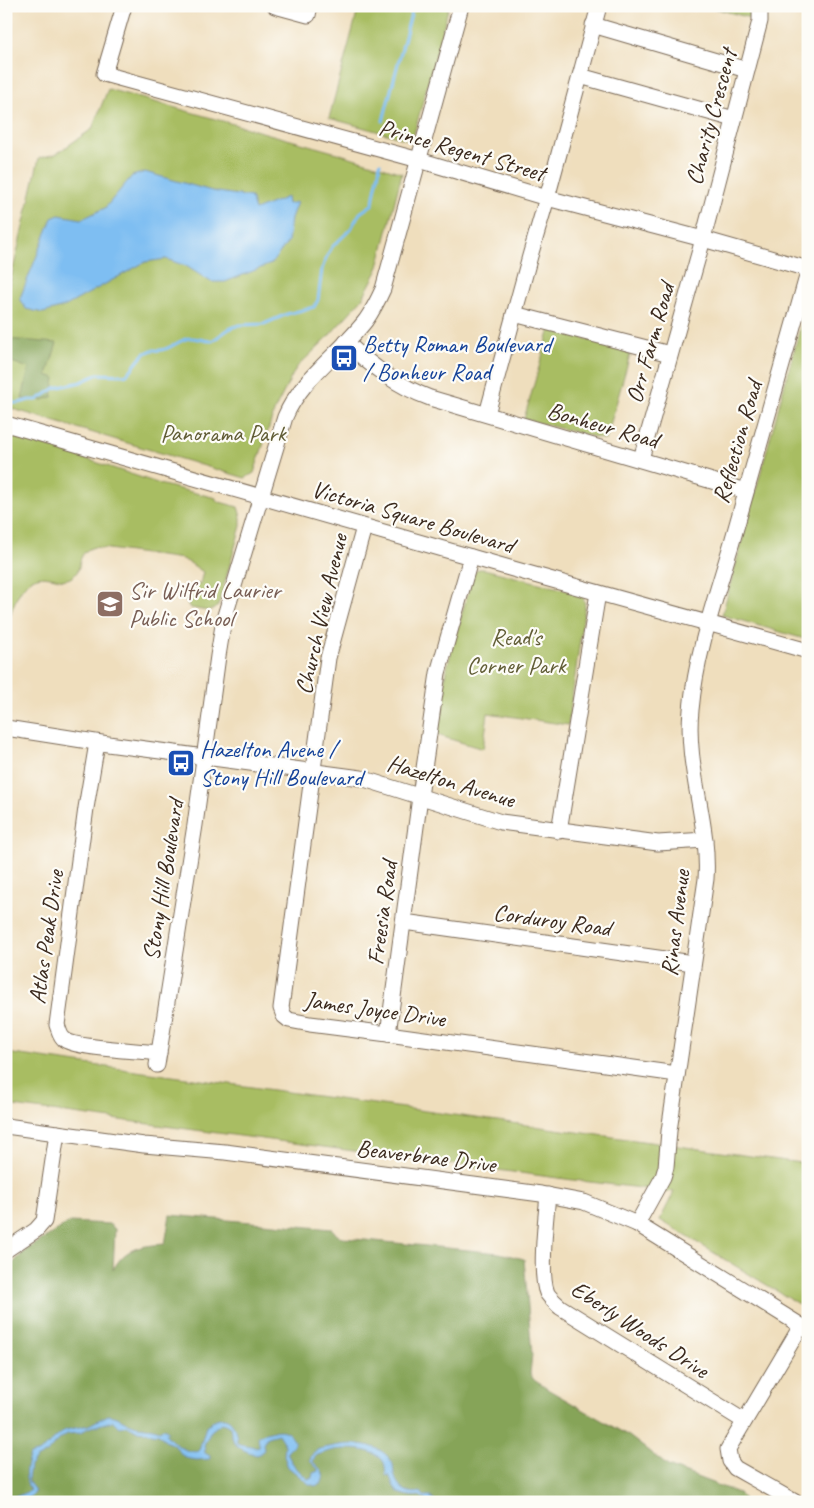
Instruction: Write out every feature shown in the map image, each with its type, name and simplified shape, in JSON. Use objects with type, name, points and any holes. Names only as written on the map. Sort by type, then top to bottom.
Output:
[{"type":"street","name":"Prince Regent Street","points":[[124,6],[104,74],[419,160],[548,198],[703,239],[808,271]]},
{"type":"street","points":[[275,6],[308,15],[310,6]]},
{"type":"street","name":"Stony Hill Boulevard","points":[[158,1059],[224,620],[289,407],[306,384],[367,319],[383,289],[461,6]]},
{"type":"street","points":[[487,414],[548,198],[598,6]]},
{"type":"street","name":"Charity Crescent","points":[[703,239],[760,21],[760,6]]},
{"type":"street","points":[[593,25],[747,70]]},
{"type":"street","points":[[580,76],[734,120]]},
{"type":"street","name":"Orr Farm Road","points":[[640,459],[703,239]]},
{"type":"street","name":"Reflection Road","points":[[708,622],[808,271]]},
{"type":"street","points":[[514,314],[670,354]]},
{"type":"street","name":"Bonheur Road","points":[[346,342],[396,383],[430,398],[746,491]]},
{"type":"street","name":"Victoria Square Boulevard","points":[[6,424],[364,527],[808,651]]},
{"type":"street","name":"Church View Avenue","points":[[313,772],[328,658],[364,527]]},
{"type":"street","name":"Freesia Road","points":[[388,1034],[438,673],[471,557]]},
{"type":"street","points":[[559,831],[598,593]]},
{"type":"street","name":"Rinas Avenue","points":[[638,1224],[659,1186],[666,1167],[668,1131],[706,879],[703,822],[691,758],[690,711],[708,622]]},
{"type":"street","name":"Hazelton Avenue","points":[[6,728],[96,743],[361,778],[408,792],[420,798],[502,822],[658,843],[705,840]]},
{"type":"street","name":"Atlas Peak Drive","points":[[96,743],[58,1028],[64,1041],[158,1059]]},
{"type":"street","name":"James Joyce Drive","points":[[313,772],[281,1008],[284,1016],[289,1020],[310,1024],[677,1074]]},
{"type":"street","name":"Corduroy Road","points":[[404,922],[693,963]]},
{"type":"street","name":"Beaverbrae Drive","points":[[6,1126],[144,1145],[224,1152],[548,1195],[584,1202],[638,1224],[804,1328]]},
{"type":"street","points":[[6,1250],[36,1230],[44,1221],[58,1133]]},
{"type":"street","name":"Eberly Woods Drive","points":[[548,1195],[544,1277],[547,1292],[553,1300],[560,1307],[744,1421]]},
{"type":"street","points":[[795,1502],[735,1468],[730,1461],[728,1449],[804,1328]]},
{"type":"green space","points":[[359,6],[449,6],[412,141],[329,118]]},
{"type":"green space","points":[[707,6],[750,6],[750,18]]},
{"type":"green space","name":"Panorama Park","points":[[108,89],[402,173],[377,271],[362,299],[327,338],[296,368],[275,409],[254,473],[245,478],[6,407],[6,300],[39,158],[56,154],[92,129]]},
{"type":"green space","points":[[808,299],[808,640],[722,615]]},
{"type":"green space","points":[[550,329],[631,351],[606,440],[524,419]]},
{"type":"green space","points":[[6,339],[57,343],[47,375],[55,378],[52,397],[43,400],[22,399],[29,368],[6,360]]},
{"type":"green space","points":[[6,435],[54,448],[163,485],[216,498],[216,501],[238,507],[241,526],[218,606],[212,610],[190,608],[185,600],[186,594],[191,587],[200,584],[203,572],[182,559],[94,547],[81,557],[78,570],[72,577],[64,579],[40,576],[32,579],[25,585],[11,611],[6,629]]},
{"type":"green space","name":"Read's Corner Park","points":[[478,569],[578,593],[583,597],[585,605],[568,725],[488,713],[483,749],[437,735],[446,671],[473,574]]},
{"type":"green space","points":[[6,1053],[808,1164],[808,1310],[660,1220],[674,1192],[6,1105]]},
{"type":"green space","points":[[170,1215],[332,1229],[337,1235],[344,1238],[499,1253],[524,1259],[532,1354],[530,1374],[534,1380],[629,1436],[668,1466],[738,1493],[747,1502],[6,1502],[6,1272],[26,1250],[70,1222],[109,1224],[115,1229],[113,1270],[128,1252],[134,1249],[165,1244]]},
{"type":"water","points":[[145,172],[212,191],[251,197],[255,210],[287,197],[288,204],[297,202],[291,218],[288,242],[271,264],[225,282],[211,282],[186,266],[166,259],[145,262],[64,307],[43,313],[26,309],[20,298],[52,218],[59,215],[82,219],[105,208],[132,176]]},
{"type":"water","points":[[108,1415],[134,1425],[159,1430],[163,1428],[169,1432],[165,1433],[175,1444],[195,1452],[199,1451],[206,1426],[216,1419],[222,1418],[230,1421],[235,1429],[237,1443],[256,1448],[259,1445],[258,1437],[260,1435],[281,1430],[290,1435],[295,1442],[287,1452],[290,1460],[308,1479],[312,1478],[313,1473],[318,1471],[310,1461],[312,1454],[316,1450],[346,1444],[372,1447],[380,1450],[392,1462],[395,1478],[403,1489],[416,1493],[421,1492],[424,1496],[430,1496],[437,1502],[427,1502],[420,1496],[409,1496],[396,1490],[389,1475],[386,1476],[383,1461],[367,1451],[340,1449],[315,1456],[313,1462],[321,1469],[323,1480],[321,1484],[315,1486],[309,1484],[288,1467],[284,1456],[285,1445],[278,1434],[267,1437],[263,1444],[264,1450],[256,1455],[237,1446],[230,1427],[221,1423],[211,1431],[204,1445],[205,1453],[210,1456],[210,1459],[197,1460],[183,1456],[174,1445],[165,1441],[159,1434],[138,1431],[127,1425],[119,1427],[113,1421],[88,1428],[81,1433],[67,1434],[30,1466],[28,1480],[35,1493],[21,1500],[14,1501],[6,1498],[6,1493],[15,1496],[30,1491],[26,1473],[30,1455],[40,1452],[65,1430],[89,1425]]},
{"type":"waterway","points":[[383,121],[413,6]]},
{"type":"waterway","points":[[6,403],[37,400],[55,388],[81,382],[98,374],[125,375],[142,356],[151,350],[165,349],[190,338],[212,341],[229,329],[239,325],[264,324],[287,314],[314,307],[318,300],[322,269],[332,247],[350,230],[360,213],[373,204],[380,163]]},
{"type":"place","name":"Betty Roman Boulevard / Bonheur Road","points":[[344,358]]},
{"type":"place","name":"Sir Wilfrid Laurier Public School","points":[[110,604]]},
{"type":"place","name":"Hazelton Avene / Stony Hill Boulevard","points":[[181,763]]}]
